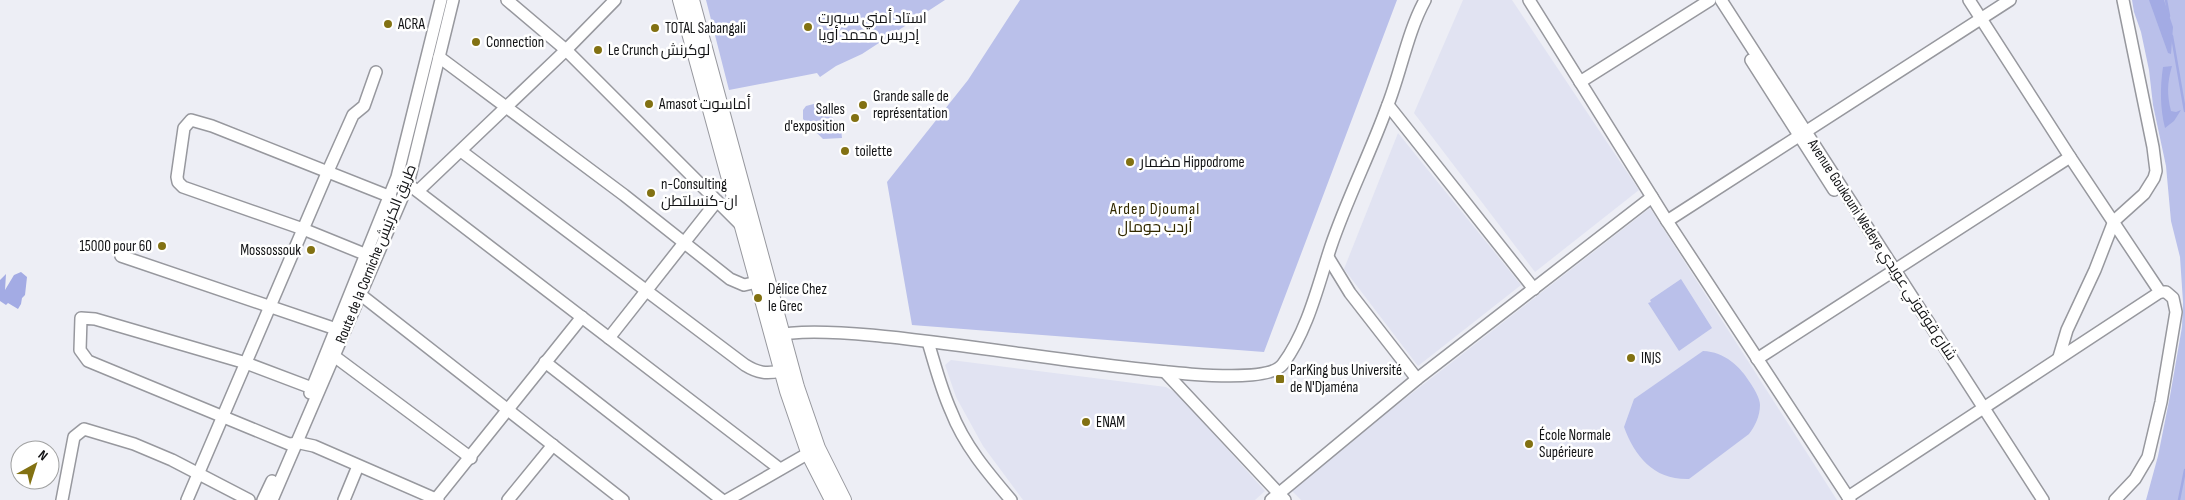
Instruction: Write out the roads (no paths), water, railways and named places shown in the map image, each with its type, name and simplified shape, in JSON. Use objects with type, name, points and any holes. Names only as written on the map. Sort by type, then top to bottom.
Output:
[{"type":"main road","points":[[680,0],[707,82],[777,336],[813,450],[844,500]]},
{"type":"main road","points":[[692,0],[707,82],[757,282],[777,336],[781,372],[832,500]]},
{"type":"street","name":"Route de la Corniche طريق الكرنيش","points":[[272,500],[312,388],[390,197],[415,112],[441,0]]},
{"type":"street","name":"Route de la Corniche طريق الكرنيش","points":[[263,500],[293,443],[334,356],[408,184],[453,0]]},
{"type":"street","points":[[507,0],[566,50],[743,226]]},
{"type":"street","points":[[418,192],[566,50],[615,0]]},
{"type":"street","points":[[777,336],[835,332],[1165,372],[1271,374],[1284,364],[1302,330],[1328,257],[1388,104],[1402,58],[1425,0]]},
{"type":"street","points":[[1529,0],[1668,222],[1849,498],[2059,357],[2160,292],[2166,292],[2173,298],[2176,312],[2161,402],[2148,457],[2134,479],[2115,500]]},
{"type":"street","points":[[1580,82],[1711,0]]},
{"type":"street","name":"Avenue Goukouni Wedeye شارع قوقوني عويدي","points":[[1711,0],[1803,135],[1980,410],[2034,500]]},
{"type":"street","name":"Avenue Goukouni Wedeye شارع قوقوني عويدي","points":[[1721,0],[1803,135]]},
{"type":"street","points":[[1969,0],[2160,292]]},
{"type":"street","points":[[1668,222],[2010,0]]},
{"type":"street","points":[[2059,357],[2067,330],[2095,270],[2114,221],[2144,194],[2156,171],[2153,147],[2123,0]]},
{"type":"street","points":[[439,57],[736,282],[744,285],[757,282]]},
{"type":"street","points":[[186,500],[328,171],[353,115],[364,106],[376,72]]},
{"type":"street","points":[[1388,104],[1534,288]]},
{"type":"street","points":[[367,255],[303,229],[183,187],[178,182],[177,177],[184,128],[191,120],[212,126],[390,197]]},
{"type":"street","points":[[461,150],[750,369],[767,374],[781,372]]},
{"type":"street","points":[[1757,359],[2070,157]]},
{"type":"street","points":[[408,184],[780,469]]},
{"type":"street","points":[[1165,372],[1278,498],[1417,378],[1652,197]]},
{"type":"street","points":[[609,338],[717,201]]},
{"type":"street","points":[[121,256],[336,329]]},
{"type":"street","points":[[1328,257],[1350,293],[1417,378]]},
{"type":"street","points":[[361,295],[623,500]]},
{"type":"street","points":[[312,388],[246,363],[95,319],[81,318],[80,350],[88,361],[293,443],[314,446],[417,496],[437,500],[582,317]]},
{"type":"street","points":[[928,342],[951,412],[962,435],[986,470],[1011,500]]},
{"type":"street","points":[[334,356],[471,458]]},
{"type":"street","points":[[545,362],[722,500]]},
{"type":"street","name":"Avenue Goukouni Wedeye شارع قوقوني عويدي","points":[[1980,410],[2043,500]]},
{"type":"street","points":[[65,499],[74,437],[80,430],[89,430],[134,444],[249,500]]},
{"type":"street","points":[[508,500],[553,445]]},
{"type":"street","points":[[727,500],[813,450]]},
{"type":"street","points":[[344,500],[358,466]]},
{"type":"waterway","points":[[2166,0],[2169,16]]},
{"type":"waterway","points":[[2172,36],[2185,111]]},
{"type":"waterway","points":[[2179,500],[2185,470]]},
{"type":"place","name":"ACRA","points":[[388,24]]},
{"type":"place","name":"استاد أمني سبورت إدريس محمد أويا","points":[[808,27]]},
{"type":"place","name":"TOTAL Sabangali","points":[[655,28]]},
{"type":"place","name":"Connection","points":[[476,42]]},
{"type":"place","name":"Le Crunch لوكرنش","points":[[598,50]]},
{"type":"place","name":"Amasot أماسوت","points":[[649,104]]},
{"type":"place","name":"Grande salle de représentation","points":[[863,105]]},
{"type":"place","name":"Salles d'exposition","points":[[855,118]]},
{"type":"place","name":"toilette","points":[[845,151]]},
{"type":"place","name":"مضمار Hippodrome","points":[[1130,162]]},
{"type":"place","name":"n-Consulting ان-كنسلتطن","points":[[651,193]]},
{"type":"place","name":"15000 pour 60","points":[[162,246]]},
{"type":"place","name":"Mossossouk","points":[[311,250]]},
{"type":"place","name":"Délice Chez le Grec","points":[[758,298]]},
{"type":"place","name":"INJS","points":[[1631,358]]},
{"type":"place","name":"ParKing bus Université de N'Djaména","points":[[1280,379]]},
{"type":"place","name":"ENAM","points":[[1086,422]]},
{"type":"place","name":"École Normale Supérieure","points":[[1529,444]]},
{"type":"district","name":"Ardep Djoumal أردب جومال","points":[[1155,218]]}]
